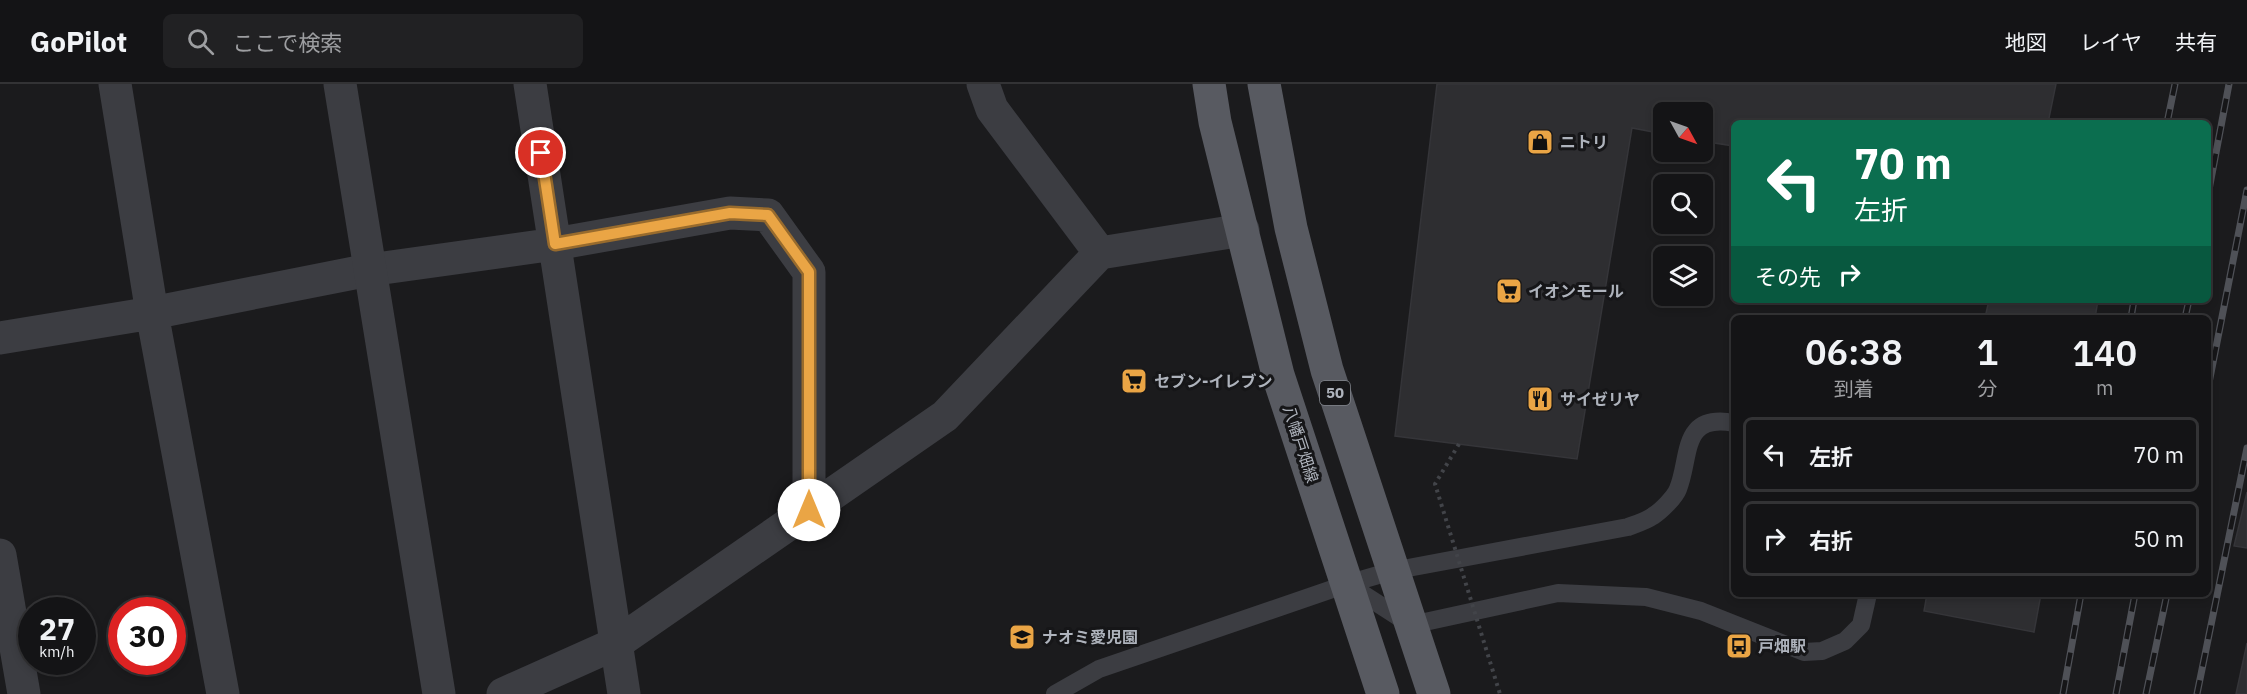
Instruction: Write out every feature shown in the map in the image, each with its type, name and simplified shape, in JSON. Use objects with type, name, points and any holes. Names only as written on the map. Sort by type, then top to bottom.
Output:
[{"type":"main road","name":"八幡戸畑線","points":[[1209,84],[1215,122],[1278,375],[1383,694]]},
{"type":"main road","name":"50","points":[[1264,84],[1291,228],[1327,370],[1434,694]]},
{"type":"street","points":[[115,84],[152,313],[223,694]]},
{"type":"street","points":[[340,84],[440,694]]},
{"type":"street","points":[[530,84],[624,694]]},
{"type":"street","points":[[983,84],[992,109],[1100,253]]},
{"type":"street","points":[[0,338],[152,313],[369,270],[555,244],[730,213],[768,215],[809,272],[809,510]]},
{"type":"street","points":[[503,694],[616,644],[945,416],[1100,253],[1243,230]]},
{"type":"street","points":[[0,555],[24,694]]},
{"type":"lane","points":[[1054,694],[1099,669],[1347,584],[1392,571],[1628,527],[1653,517],[1678,491],[1688,442],[1702,426],[1719,420],[1731,422]]},
{"type":"lane","points":[[1347,584],[1411,625],[1558,593],[1646,597],[1701,611],[1804,651],[1822,651],[1845,641],[1861,625],[1867,597]]},
{"type":"path","points":[[1460,444],[1436,484],[1500,694]]},
{"type":"building","name":"イオンモール","points":[[1437,84],[2056,84],[2049,120],[1731,120],[1731,146],[1713,143],[1713,102],[1653,102],[1653,132],[1632,128],[1577,459],[1395,436]]},
{"type":"building","points":[[1988,303],[2098,303],[2096,315],[1986,315]]},
{"type":"building","points":[[2247,492],[2247,548],[2234,546]]},
{"type":"building","points":[[1926,597],[2040,597],[2034,632],[1924,611]]},
{"type":"building","points":[[2247,643],[2247,694],[2236,694]]},
{"type":"railway","points":[[2168,120],[2175,84]]},
{"type":"railway","points":[[2211,179],[2229,84]]},
{"type":"railway","points":[[2211,373],[2247,190]]},
{"type":"railway","points":[[2132,315],[2134,303]]},
{"type":"railway","points":[[2186,315],[2188,303]]},
{"type":"railway","points":[[2197,694],[2247,448]]},
{"type":"railway","points":[[2063,694],[2080,597]]},
{"type":"railway","points":[[2116,694],[2134,597]]},
{"type":"railway","points":[[2146,694],[2166,597]]},
{"type":"place","name":"ニトリ","points":[[1540,142]]},
{"type":"place","name":"イオンモール","points":[[1509,291]]},
{"type":"place","name":"セブン-イレブン","points":[[1134,381]]},
{"type":"place","name":"サイゼリヤ","points":[[1540,399]]},
{"type":"place","name":"ナオミ愛児園","points":[[1022,637]]},
{"type":"place","name":"戸畑駅","points":[[1739,646]]},
{"type":"route","points":[[541,153],[555,244],[730,213],[768,215],[809,272],[809,510]]}]
